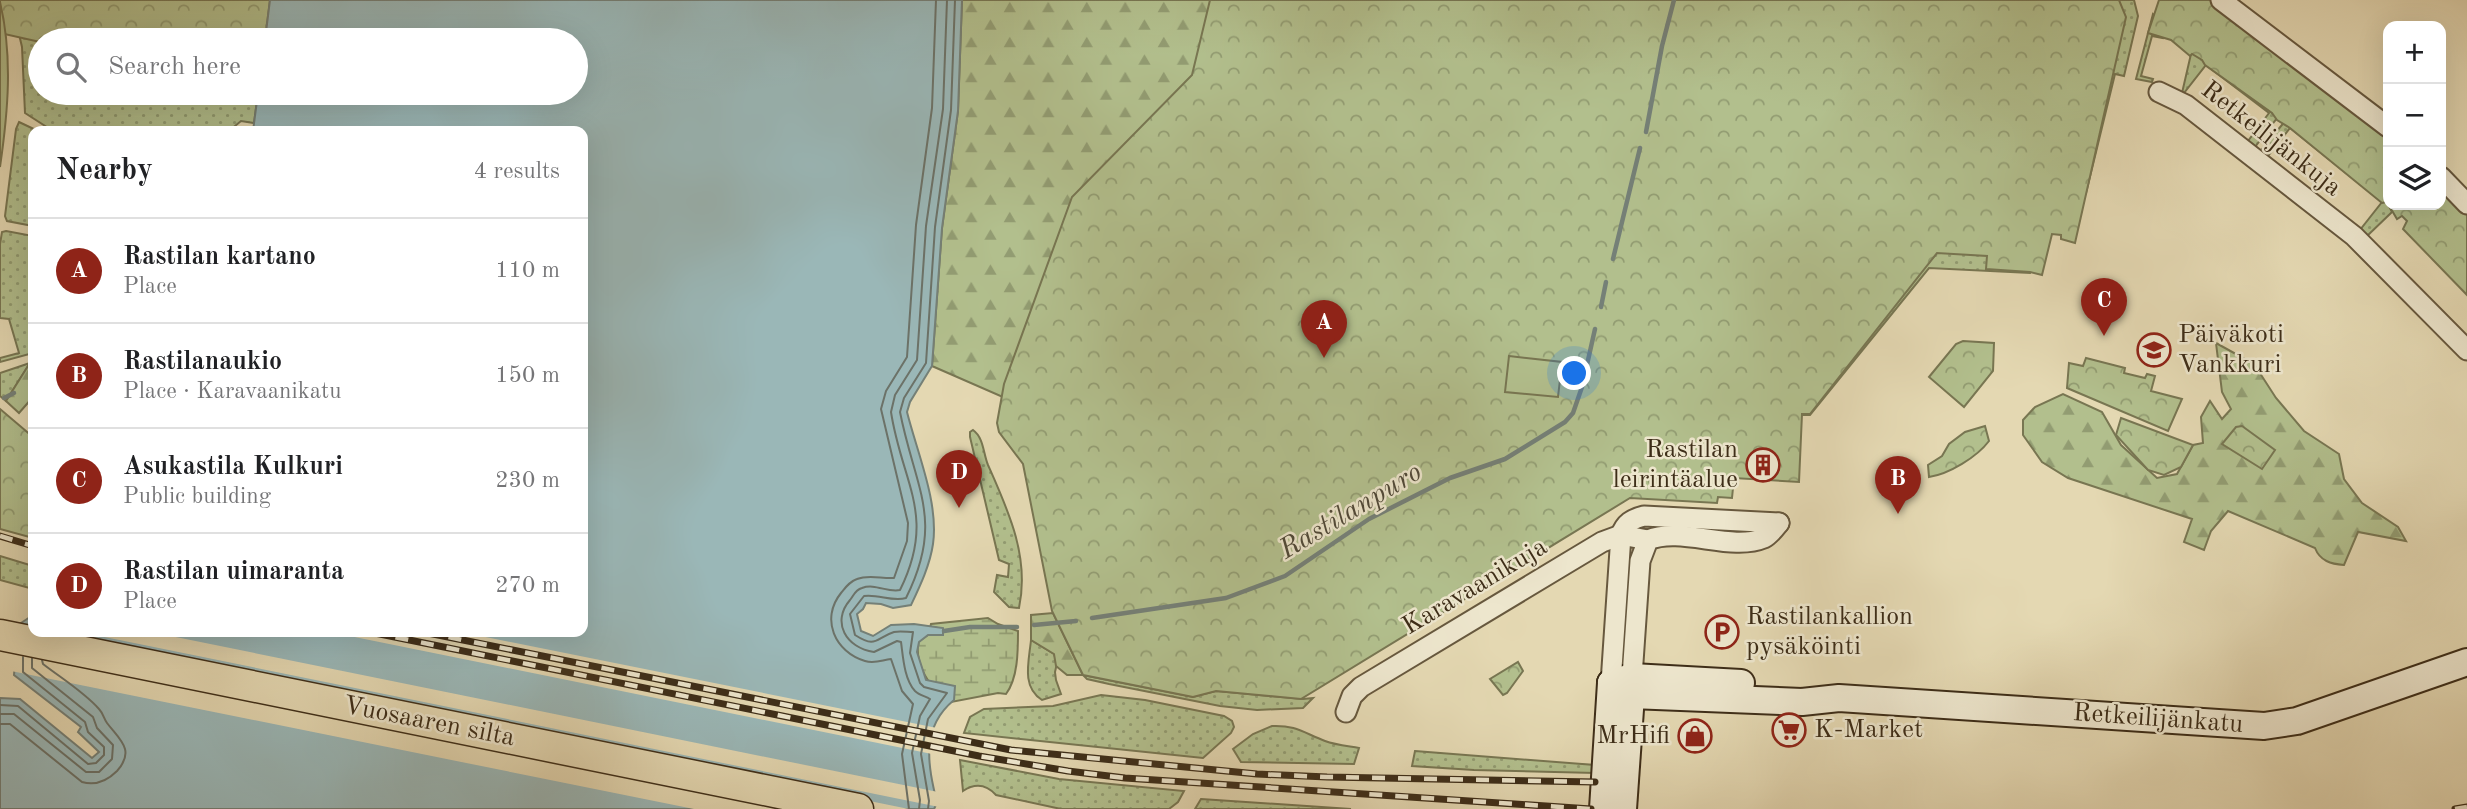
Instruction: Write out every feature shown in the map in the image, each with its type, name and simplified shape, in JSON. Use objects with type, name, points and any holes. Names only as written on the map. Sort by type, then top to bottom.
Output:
[{"type":"main road","name":"Vuosaaren silta","points":[[0,635],[858,809]]},
{"type":"main road","name":"Vuosaaren silta","points":[[0,650],[778,809]]},
{"type":"street","points":[[2221,0],[2383,123]]},
{"type":"street","name":"Retkeilijänkuja","points":[[2160,92],[2186,105],[2354,236],[2467,350]]},
{"type":"street","points":[[2446,182],[2467,204]]},
{"type":"street","name":"Karavaanikuja","points":[[1346,712],[1352,696],[1361,687],[1602,542],[1621,535],[1624,526],[1634,519],[1644,516],[1779,523],[1766,537],[1751,542],[1718,540]]},
{"type":"street","points":[[1624,685],[1621,535],[1648,540],[1663,536],[1718,540],[1719,520]]},
{"type":"street","points":[[1603,809],[1615,771],[1618,727],[1640,561],[1648,540]]},
{"type":"street","name":"Retkeilijänkatu","points":[[1624,685],[1802,702],[1839,698],[2264,726],[2297,721],[2467,662]]},
{"type":"street","points":[[1615,771],[1623,809]]},
{"type":"green space","points":[[0,0],[270,0],[266,28],[28,28],[28,39],[0,33]]},
{"type":"green space","points":[[11,0],[270,0],[266,28],[28,28],[28,105],[256,105],[254,123],[241,121],[235,126],[45,126],[25,113],[22,47]]},
{"type":"green space","points":[[962,0],[1246,0],[1028,408],[932,366],[942,228],[958,111]]},
{"type":"green space","points":[[1210,0],[2119,0],[2126,17],[2075,243],[2061,239],[2061,235],[2052,234],[2042,275],[1986,269],[1987,256],[1937,253],[1810,414],[1802,414],[1799,482],[1734,478],[1732,498],[1718,497],[1717,503],[1630,498],[1301,699],[1216,691],[1193,697],[1083,675],[1052,611],[1023,464],[999,432],[997,423],[1004,384],[1072,197],[1192,75]]},
{"type":"green space","points":[[2107,0],[2134,0],[2138,16],[2124,76],[2115,74],[2086,193],[2073,190]]},
{"type":"green space","points":[[2159,0],[2210,0],[2383,132],[2383,203],[2202,60],[2192,54],[2190,56],[2171,40],[2148,33]]},
{"type":"green space","points":[[0,2],[7,43],[8,84],[0,167]]},
{"type":"green space","points":[[2153,14],[2252,91],[2277,118],[2255,147],[2247,143],[2269,113],[2206,65],[2182,93],[2191,54],[2165,33],[2163,38],[2152,36],[2141,76],[2153,79],[2152,82],[2136,79]]},
{"type":"green space","points":[[2286,120],[2383,199],[2383,210],[2392,212],[2366,237],[2360,230],[2382,202],[2290,128],[2268,156],[2262,153],[2262,149]]},
{"type":"green space","points":[[19,122],[28,126],[28,225],[7,221],[5,216]]},
{"type":"green space","points":[[2446,192],[2467,215],[2467,295],[2403,229],[2407,221],[2402,216],[2397,219],[2392,210],[2446,210]]},
{"type":"green space","points":[[2,232],[28,235],[28,354],[0,362],[0,358],[19,353],[9,319],[0,318]]},
{"type":"green space","points":[[1945,244],[2032,263],[2030,273],[1929,268],[1810,415],[1795,415]]},
{"type":"green space","points":[[1963,341],[1994,343],[1993,371],[1964,407],[1929,377],[1956,344]]},
{"type":"green space","points":[[2216,343],[2254,364],[2276,398],[2304,431],[2339,454],[2344,479],[2362,503],[2398,527],[2406,541],[2358,532],[2344,565],[2339,565],[2323,559],[2315,548],[2228,511],[2211,531],[2204,550],[2184,542],[2192,519],[2068,478],[2042,462],[2023,435],[2023,420],[2035,407],[2063,394],[2102,412],[2121,445],[2157,478],[2177,474],[2193,445],[2203,443],[2201,417],[2210,401],[2222,419],[2231,409],[2222,392]]},
{"type":"green space","points":[[1509,356],[1562,362],[1558,397],[1505,392]]},
{"type":"green space","points":[[2086,358],[2125,368],[2124,373],[2145,378],[2147,374],[2155,376],[2151,391],[2182,399],[2168,431],[2067,388],[2069,363],[2083,366]]},
{"type":"green space","points":[[28,364],[6,401],[0,396],[0,373]]},
{"type":"green space","points":[[28,366],[28,403],[19,413],[6,401]]},
{"type":"green space","points":[[0,409],[28,433],[28,537],[0,529]]},
{"type":"green space","points":[[2121,418],[2193,445],[2181,467],[2164,475],[2148,470],[2116,435]]},
{"type":"green space","points":[[1985,426],[1989,441],[1977,453],[1954,469],[1929,477],[1928,465],[1942,456],[1949,444],[1965,432]]},
{"type":"green space","points":[[2242,426],[2275,450],[2262,469],[2222,444],[2236,427]]},
{"type":"green space","points":[[973,430],[981,441],[1015,534],[1022,570],[1019,608],[1009,607],[994,592],[997,575],[1008,577],[1009,564],[999,560],[970,437]]},
{"type":"green space","points":[[0,556],[28,564],[28,588],[0,580]]},
{"type":"green space","points":[[1053,613],[1083,675],[1067,675],[1056,666],[1054,654],[1031,640],[1031,615]]},
{"type":"green space","points":[[988,618],[1018,631],[1016,664],[1010,688],[1006,694],[998,693],[946,703],[921,668],[918,642],[928,635],[931,624]]},
{"type":"green space","points":[[1031,640],[1054,654],[1057,663],[1056,680],[1061,694],[1042,700],[1031,688],[1028,665]]},
{"type":"green space","points":[[1518,662],[1523,671],[1503,695],[1490,679]]},
{"type":"green space","points":[[1083,675],[1193,697],[1216,691],[1313,698],[1303,708],[1257,710],[1220,706],[1109,684],[1087,679]]},
{"type":"green space","points":[[1101,695],[1145,700],[1224,716],[1232,721],[1234,727],[1231,733],[1203,758],[964,733],[970,717],[984,709],[1053,706]]},
{"type":"green space","points":[[1272,726],[1294,728],[1329,742],[1359,748],[1354,764],[1241,762],[1233,749],[1253,734]]},
{"type":"green space","points":[[1415,751],[1595,765],[1595,773],[1412,766]]},
{"type":"green space","points":[[960,760],[1059,779],[1184,791],[1178,802],[1169,809],[1061,809],[996,795],[980,786],[963,791]]},
{"type":"green space","points":[[1201,799],[1351,809],[1195,809]]},
{"type":"water","points":[[270,0],[962,0],[958,111],[942,228],[932,366],[910,402],[907,412],[930,495],[933,544],[927,568],[911,605],[893,608],[866,603],[857,614],[861,631],[873,636],[891,625],[914,624],[943,628],[943,635],[928,635],[919,642],[917,652],[926,680],[955,686],[954,700],[943,711],[931,735],[929,761],[937,803],[934,809],[0,809],[0,698],[20,699],[92,758],[99,752],[78,732],[81,727],[14,675],[18,625],[28,618],[28,637],[588,637],[588,126],[254,126],[256,105],[588,105],[588,28],[266,28]]},
{"type":"pier","points":[[15,627],[28,630],[28,637],[64,637],[909,809],[694,809],[11,671]]},
{"type":"pier","points":[[105,637],[176,637],[938,792],[939,807]]},
{"type":"pier","points":[[355,637],[486,637],[937,728],[932,754]]},
{"type":"waterway","points":[[1646,132],[1662,46],[1674,0]]},
{"type":"waterway","points":[[1613,259],[1640,148]]},
{"type":"waterway","points":[[1601,307],[1606,282]]},
{"type":"waterway","name":"Rastilanpuro","points":[[1092,618],[1226,598],[1285,576],[1369,519],[1450,478],[1505,459],[1565,422],[1573,413],[1582,387],[1595,329]]},
{"type":"waterway","points":[[4,398],[14,393]]},
{"type":"waterway","name":"Rastilanpuro","points":[[1034,625],[1076,621]]},
{"type":"waterway","name":"Rastilanpuro","points":[[944,631],[970,627],[1017,627]]},
{"type":"railway","points":[[0,536],[28,544]]},
{"type":"railway","points":[[395,637],[979,756],[1068,771],[1125,778],[1591,809]]},
{"type":"railway","points":[[448,637],[1011,750],[1257,774],[1595,782]]},
{"type":"railway","points":[[2455,809],[2467,807]]},
{"type":"place","name":"Asukastila Kulkuri","points":[[2104,336]]},
{"type":"place","name":"Päiväkoti Vankkuri","points":[[2154,350]]},
{"type":"place","name":"Rastilan kartano","points":[[1324,358]]},
{"type":"place","name":"Rastilan leirintäalue","points":[[1763,465]]},
{"type":"place","name":"Rastilan uimaranta","points":[[959,508]]},
{"type":"place","name":"Rastilanaukio","points":[[1898,514]]},
{"type":"place","name":"Rastilankallion pysäköinti","points":[[1722,632]]},
{"type":"place","name":"K-Market","points":[[1789,730]]},
{"type":"place","name":"MrHifi","points":[[1695,736]]}]
